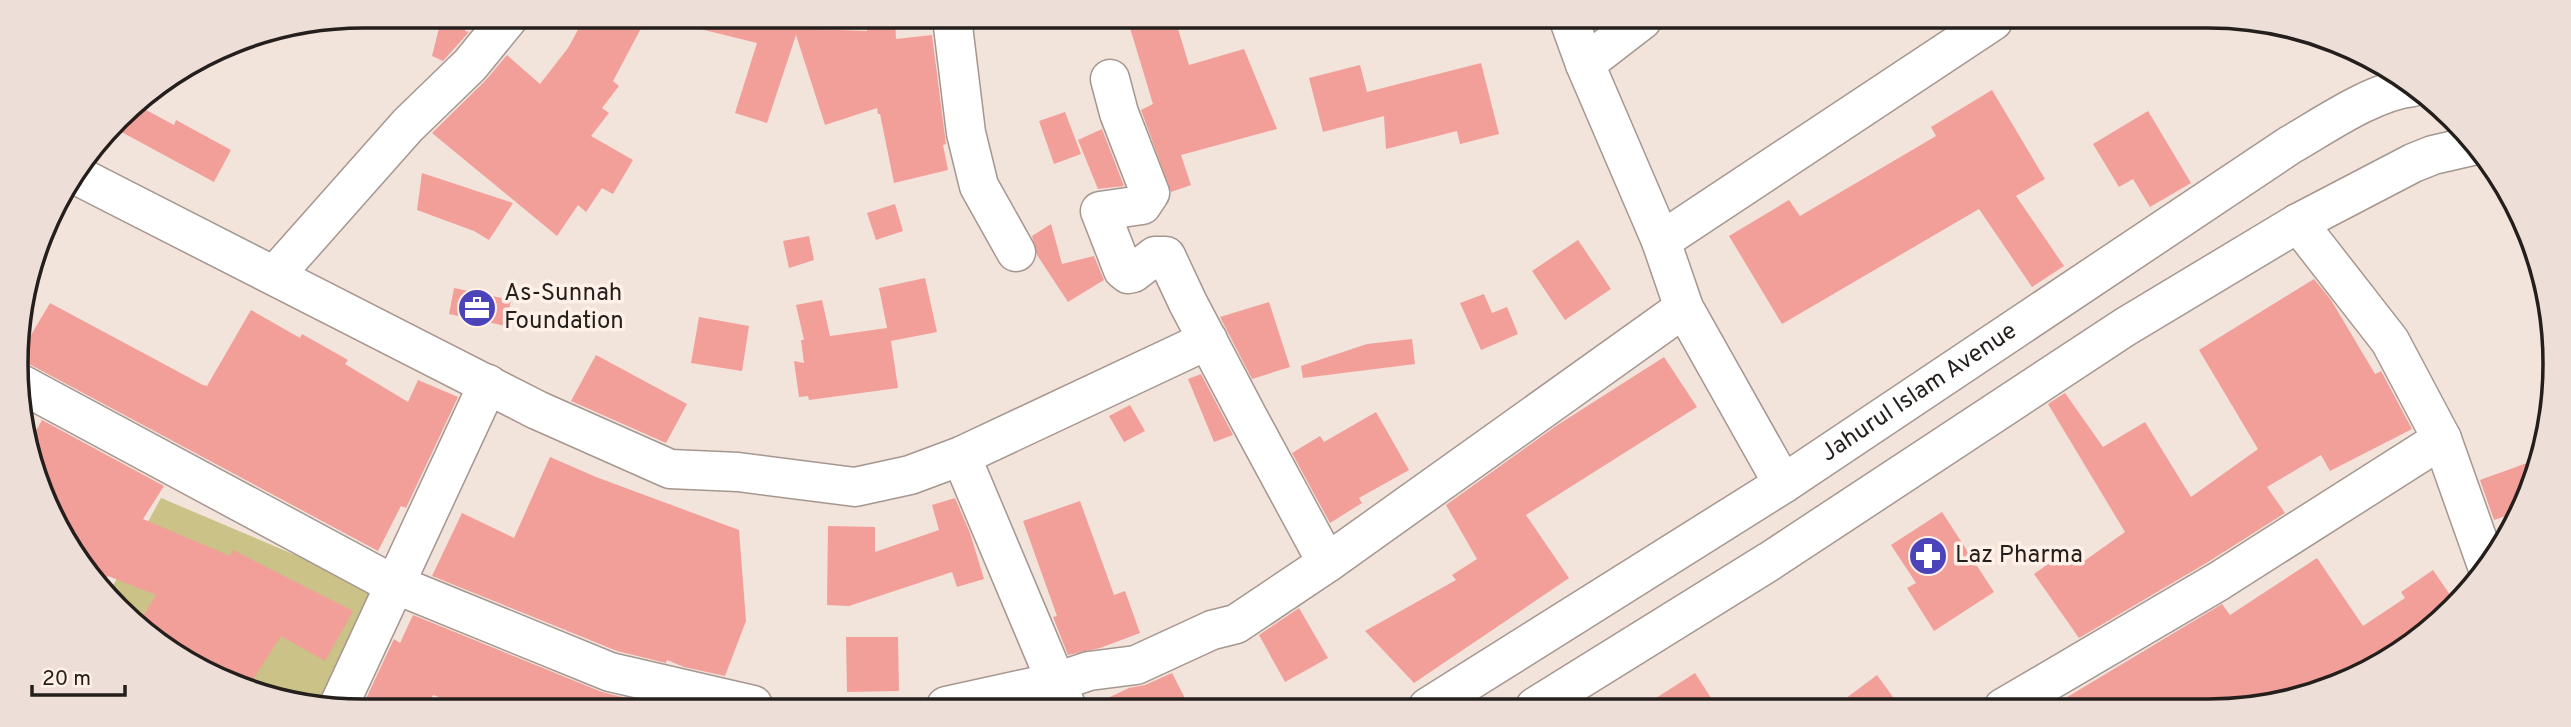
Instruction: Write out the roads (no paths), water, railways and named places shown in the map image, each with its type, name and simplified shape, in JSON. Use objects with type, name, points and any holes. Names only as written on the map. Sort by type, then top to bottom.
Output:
[{"type":"street","points":[[275,275],[408,125],[470,65],[500,28]]},
{"type":"street","points":[[954,28],[966,133],[979,186],[1016,252]]},
{"type":"street","points":[[1572,28],[1661,242],[1684,308],[1783,484]]},
{"type":"street","points":[[1585,64],[1632,28]]},
{"type":"street","points":[[1661,242],[1982,28]]},
{"type":"street","points":[[1110,79],[1119,113],[1150,193],[1142,205],[1100,211],[1123,270],[1128,274],[1155,256],[1166,256],[1327,563]]},
{"type":"street","name":"Jahurul Islam Avenue","points":[[1440,699],[1783,484],[2290,145],[2371,100],[2400,89]]},
{"type":"street","points":[[1548,699],[1770,561],[2125,327],[2298,223],[2413,163],[2465,148]]},
{"type":"street","points":[[84,179],[537,410],[670,469],[738,472],[855,487],[910,475],[961,456],[1208,340]]},
{"type":"street","points":[[2298,223],[2390,341],[2442,439],[2483,555]]},
{"type":"street","points":[[1013,699],[1061,694],[1089,671],[1136,665],[1212,630],[1236,624],[1327,563],[1684,308]]},
{"type":"street","points":[[342,698],[488,384]]},
{"type":"street","points":[[29,388],[395,584],[610,672],[727,699]]},
{"type":"street","points":[[2018,699],[2219,581],[2442,439]]},
{"type":"street","points":[[961,456],[1061,694]]},
{"type":"place","name":"As-Sunnah Foundation","points":[[477,308]]},
{"type":"place","name":"Laz Pharma","points":[[1928,556]]}]
